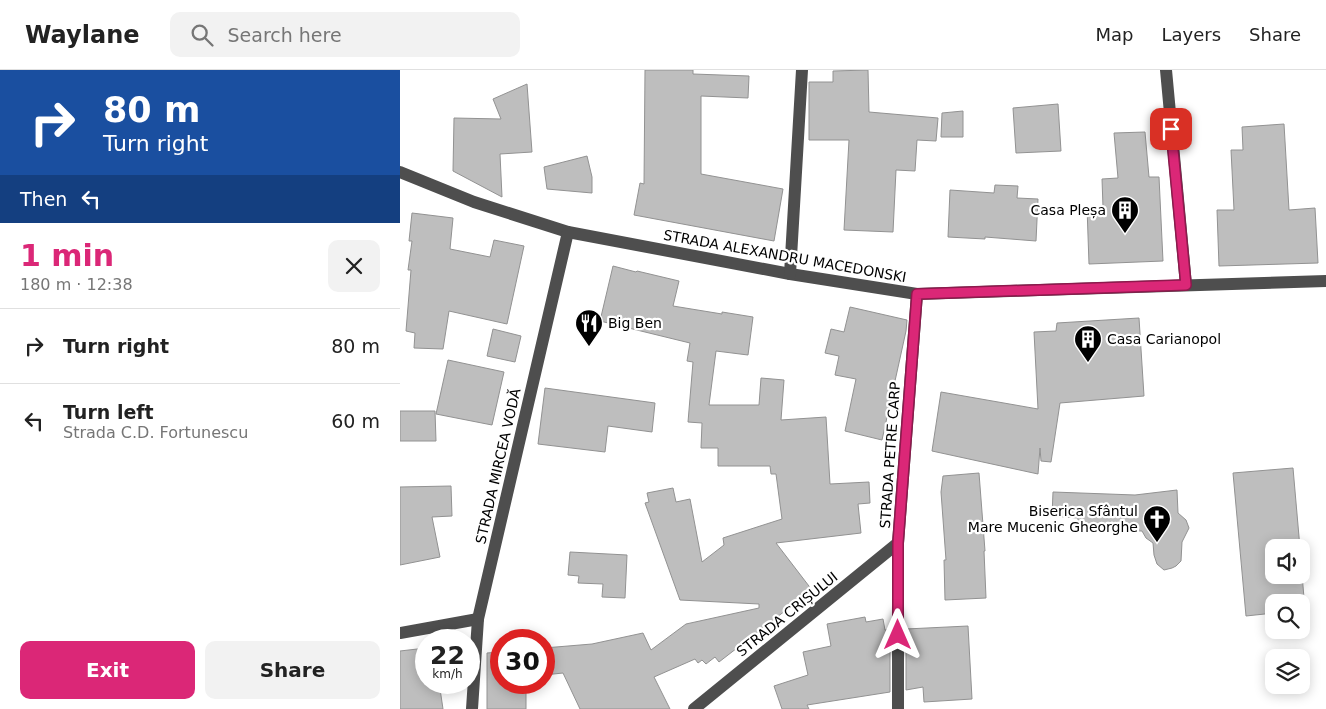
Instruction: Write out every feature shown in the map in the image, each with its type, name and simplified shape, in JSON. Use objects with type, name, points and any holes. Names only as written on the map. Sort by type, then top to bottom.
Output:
[{"type":"street","points":[[790,274],[802,70]]},
{"type":"street","points":[[1166,70],[1186,285]]},
{"type":"street","name":"STRADA ALEXANDRU MACEDONSKI","points":[[400,172],[474,202],[568,232],[790,274],[917,294],[1326,281]]},
{"type":"street","name":"STRADA MIRCEA VODĂ","points":[[472,709],[478,619],[568,232]]},
{"type":"street","name":"STRADA PETRE CARP","points":[[898,709],[898,543],[917,294]]},
{"type":"street","name":"STRADA CRIȘULUI","points":[[694,709],[898,543]]},
{"type":"street","points":[[400,634],[478,619]]},
{"type":"building","points":[[645,70],[693,70],[693,74],[749,76],[748,98],[701,96],[701,174],[783,189],[774,241],[634,215],[640,183],[644,184]]},
{"type":"building","points":[[868,70],[869,112],[938,118],[936,141],[917,140],[915,171],[896,170],[893,232],[844,230],[849,140],[809,140],[809,82],[833,82],[833,71]]},
{"type":"building","points":[[527,84],[532,152],[500,154],[502,197],[453,171],[454,118],[501,119],[493,99]]},
{"type":"building","points":[[1058,104],[1061,151],[1016,153],[1013,108]]},
{"type":"building","points":[[963,111],[963,137],[941,137],[942,113]]},
{"type":"building","points":[[1284,124],[1289,210],[1315,208],[1318,263],[1219,266],[1217,210],[1234,210],[1231,150],[1243,150],[1242,127]]},
{"type":"building","name":"Casa Pleșa","points":[[1145,132],[1149,177],[1159,177],[1163,261],[1089,264],[1087,207],[1103,207],[1102,179],[1118,178],[1114,133]]},
{"type":"building","points":[[587,156],[592,177],[592,193],[547,189],[544,167]]},
{"type":"building","points":[[995,185],[1018,186],[1017,198],[1038,199],[1036,241],[985,237],[985,239],[948,237],[950,190],[994,193]]},
{"type":"building","points":[[412,213],[453,218],[450,249],[490,257],[494,240],[524,246],[507,324],[449,311],[443,349],[414,348],[415,333],[406,331],[411,270],[408,270],[412,241],[409,241]]},
{"type":"building","points":[[613,266],[679,281],[673,306],[753,317],[748,355],[716,351],[709,405],[759,405],[761,378],[784,380],[781,420],[826,417],[830,484],[869,482],[870,503],[858,504],[861,533],[776,543],[812,590],[719,662],[715,657],[706,664],[702,660],[698,663],[695,659],[654,677],[670,709],[580,709],[563,673],[555,674],[555,647],[592,644],[643,633],[651,650],[686,624],[759,608],[759,604],[680,600],[645,503],[649,502],[647,493],[673,488],[676,502],[690,499],[702,562],[724,545],[723,538],[782,519],[776,474],[771,474],[770,466],[718,466],[718,448],[701,448],[702,423],[688,422],[693,362],[687,361],[690,343],[600,321]]},
{"type":"building","points":[[850,307],[907,320],[882,440],[845,431],[856,379],[835,375],[839,356],[825,353],[831,329],[844,332]]},
{"type":"building","points":[[1139,318],[1144,396],[1060,403],[1051,462],[1041,461],[1040,448],[1038,474],[932,451],[941,392],[1038,409],[1034,332],[1056,331],[1057,323]]},
{"type":"building","points":[[493,329],[521,336],[515,362],[487,356]]},
{"type":"building","points":[[448,360],[504,372],[492,425],[436,414]]},
{"type":"building","points":[[545,388],[655,403],[652,432],[608,426],[605,452],[538,444]]},
{"type":"building","points":[[400,411],[435,411],[436,441],[400,441]]},
{"type":"building","points":[[1293,468],[1299,539],[1265,539],[1265,584],[1303,584],[1304,594],[1265,594],[1265,614],[1246,616],[1233,473]]},
{"type":"building","points":[[979,473],[985,551],[986,598],[945,600],[944,560],[946,560],[941,492],[943,476]]},
{"type":"building","points":[[451,486],[452,516],[432,517],[440,557],[400,565],[400,487]]},
{"type":"building","points":[[1177,490],[1178,513],[1186,520],[1189,528],[1182,542],[1181,561],[1176,566],[1164,570],[1157,564],[1153,543],[1146,538],[1142,531],[1078,529],[1078,518],[1052,516],[1053,492],[1135,495]]},
{"type":"building","points":[[570,552],[627,555],[625,598],[602,597],[603,584],[578,583],[579,576],[568,575]]},
{"type":"building","points":[[865,617],[866,622],[883,619],[885,630],[890,630],[890,692],[807,705],[809,709],[782,709],[774,686],[808,675],[803,652],[831,646],[827,624]]},
{"type":"building","points":[[968,626],[972,699],[924,702],[923,687],[906,690],[906,629]]},
{"type":"building","points":[[415,649],[415,694],[441,694],[443,709],[400,709],[400,651]]},
{"type":"building","points":[[487,653],[490,653],[490,694],[526,694],[526,709],[487,709]]},
{"type":"place","name":"Casa Pleșa","points":[[1125,234]]},
{"type":"place","name":"Big Ben","points":[[589,347]]},
{"type":"place","name":"Casa Carianopol","points":[[1088,363]]},
{"type":"place","name":"Biserica Sfântul Mare Mucenic Gheorghe","points":[[1157,543]]},
{"type":"route","points":[[898,635],[898,543],[917,294],[1186,285],[1171,129]]}]
